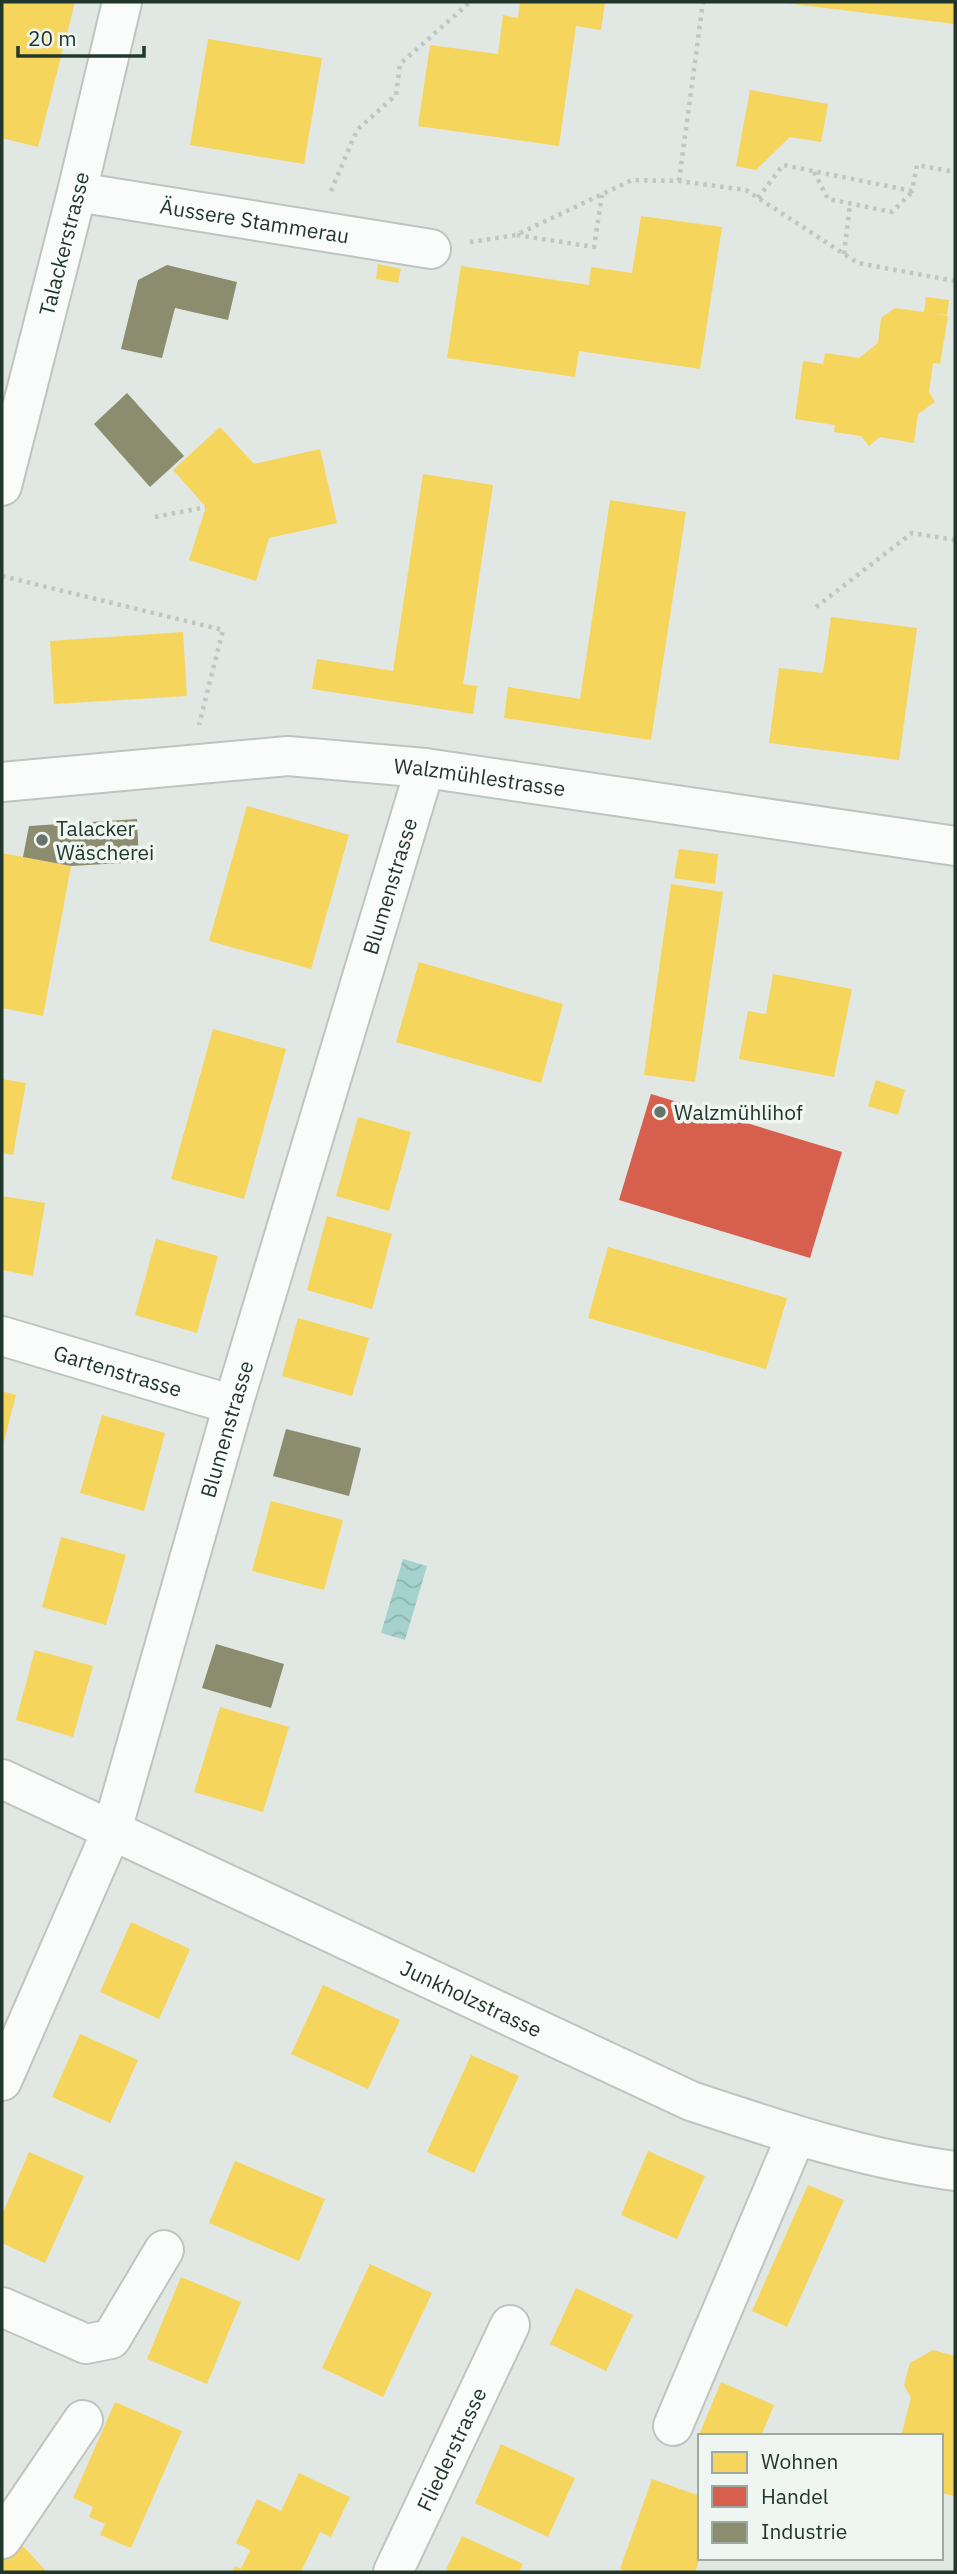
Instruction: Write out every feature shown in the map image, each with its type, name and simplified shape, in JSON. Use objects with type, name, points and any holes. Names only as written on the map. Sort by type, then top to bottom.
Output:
[{"type":"street","name":"Talackerstrasse","points":[[2,486],[77,192],[121,2]]},
{"type":"street","name":"Äussere Stammerau","points":[[77,192],[431,249]]},
{"type":"street","name":"Walzmühlestrasse","points":[[2,782],[288,756],[425,768],[955,846]]},
{"type":"street","name":"Blumenstrasse","points":[[2,2081],[112,1830],[233,1405],[425,768]]},
{"type":"street","name":"Gartenstrasse","points":[[2,1336],[233,1405]]},
{"type":"street","name":"Junkholzstrasse","points":[[2,1779],[691,2101],[796,2136],[904,2164],[955,2171]]},
{"type":"street","points":[[673,2426],[796,2136]]},
{"type":"street","points":[[2,2307],[86,2344],[111,2339],[163,2250]]},
{"type":"street","name":"Fliederstrasse","points":[[393,2572],[510,2325]]},
{"type":"street","points":[[2,2539],[83,2420]]},
{"type":"path","points":[[314,230],[357,130],[396,95],[400,64],[471,2]]},
{"type":"path","points":[[680,181],[704,2]]},
{"type":"path","points":[[758,198],[783,165],[912,191]]},
{"type":"path","points":[[813,171],[828,200],[892,212],[912,191],[918,165],[955,172]]},
{"type":"path","points":[[431,249],[516,234],[632,180],[680,181],[746,190],[858,263],[955,280]]},
{"type":"path","points":[[516,234],[594,247],[602,194]]},
{"type":"path","points":[[844,254],[850,204]]},
{"type":"path","points":[[155,517],[206,507]]},
{"type":"path","points":[[816,607],[912,533],[955,540]]},
{"type":"path","points":[[2,576],[223,630],[189,763]]},
{"type":"water","points":[[403,1559],[427,1566],[405,1640],[381,1633]]},
{"type":"building: Wohnen","points":[[2,2],[75,2],[38,147],[2,138]]},
{"type":"building: Wohnen","points":[[520,2],[605,2],[601,30],[576,26],[559,146],[418,126],[430,45],[498,54],[503,15],[518,18]]},
{"type":"building: Wohnen","points":[[955,2],[955,24],[785,3]]},
{"type":"building: Wohnen","points":[[208,39],[322,58],[304,164],[190,145]]},
{"type":"building: Wohnen","points":[[750,90],[828,104],[821,142],[790,137],[756,170],[736,166]]},
{"type":"building: Wohnen","points":[[641,216],[722,227],[700,369],[579,351],[575,377],[447,358],[461,266],[589,285],[591,267],[632,273]]},
{"type":"building: Wohnen","points":[[378,264],[401,269],[398,283],[376,279]]},
{"type":"building: Wohnen","points":[[926,297],[949,300],[947,315],[935,314],[948,316],[940,364],[933,363],[929,392],[935,402],[918,414],[914,443],[880,437],[869,446],[861,436],[834,432],[835,425],[795,419],[803,361],[823,364],[825,353],[859,358],[878,343],[881,318],[895,308],[924,312]]},
{"type":"building: Wohnen","points":[[220,427],[254,464],[320,449],[337,523],[269,538],[256,581],[189,560],[206,507],[173,470]]},
{"type":"building: Wohnen","points":[[423,474],[493,485],[463,684],[477,686],[473,714],[312,689],[317,659],[393,671]]},
{"type":"building: Wohnen","points":[[610,500],[686,512],[651,740],[504,718],[508,687],[580,699]]},
{"type":"building: Wohnen","points":[[831,617],[917,628],[899,760],[769,743],[779,668],[823,673]]},
{"type":"building: Wohnen","points":[[183,632],[187,696],[54,704],[50,641]]},
{"type":"building: Wohnen","points":[[247,806],[349,835],[311,969],[209,941]]},
{"type":"building: Wohnen","points":[[679,849],[718,854],[715,884],[674,878]]},
{"type":"building: Wohnen","points":[[2,853],[71,866],[43,1016],[2,1008]]},
{"type":"building: Wohnen","points":[[671,884],[723,892],[695,1082],[644,1075]]},
{"type":"building: Wohnen","points":[[419,962],[563,1004],[541,1083],[396,1042]]},
{"type":"building: Wohnen","points":[[773,974],[852,989],[834,1077],[739,1059],[748,1011],[766,1014]]},
{"type":"building: Wohnen","points":[[213,1029],[286,1049],[244,1199],[171,1179]]},
{"type":"building: Wohnen","points":[[2,1079],[26,1083],[13,1155],[2,1153]]},
{"type":"building: Wohnen","points":[[876,1080],[905,1090],[898,1115],[868,1106]]},
{"type":"building: Wohnen","points":[[358,1117],[411,1132],[389,1211],[336,1196]]},
{"type":"building: Wohnen","points":[[2,1196],[45,1203],[33,1276],[2,1270]]},
{"type":"building: Wohnen","points":[[327,1216],[392,1234],[372,1309],[307,1290]]},
{"type":"building: Wohnen","points":[[156,1239],[218,1256],[197,1333],[135,1315]]},
{"type":"building: Wohnen","points":[[608,1247],[787,1298],[766,1369],[588,1318]]},
{"type":"building: Wohnen","points":[[298,1318],[369,1338],[352,1396],[282,1376]]},
{"type":"building: Wohnen","points":[[2,1391],[16,1395],[3,1445],[2,1445]]},
{"type":"building: Wohnen","points":[[102,1415],[165,1433],[144,1511],[80,1493]]},
{"type":"building: Wohnen","points":[[271,1501],[343,1520],[324,1590],[252,1571]]},
{"type":"building: Wohnen","points":[[61,1537],[126,1555],[106,1625],[42,1607]]},
{"type":"building: Wohnen","points":[[35,1650],[93,1666],[73,1737],[16,1720]]},
{"type":"building: Wohnen","points":[[220,1707],[289,1727],[263,1812],[194,1792]]},
{"type":"building: Wohnen","points":[[131,1922],[190,1949],[159,2019],[100,1992]]},
{"type":"building: Wohnen","points":[[323,1985],[400,2020],[368,2089],[291,2054]]},
{"type":"building: Wohnen","points":[[80,2034],[138,2060],[110,2123],[52,2097]]},
{"type":"building: Wohnen","points":[[471,2055],[519,2076],[474,2173],[427,2152]]},
{"type":"building: Wohnen","points":[[648,2151],[705,2176],[677,2239],[621,2215]]},
{"type":"building: Wohnen","points":[[29,2152],[84,2176],[45,2263],[2,2243],[2,2215]]},
{"type":"building: Wohnen","points":[[235,2161],[325,2199],[299,2261],[209,2223]]},
{"type":"building: Wohnen","points":[[808,2185],[844,2200],[787,2327],[752,2311]]},
{"type":"building: Wohnen","points":[[370,2264],[432,2293],[383,2397],[322,2368]]},
{"type":"building: Wohnen","points":[[181,2277],[241,2302],[207,2384],[147,2359]]},
{"type":"building: Wohnen","points":[[576,2288],[633,2315],[606,2371],[550,2344]]},
{"type":"building: Wohnen","points":[[933,2350],[955,2356],[955,2496],[943,2493],[943,2434],[902,2434],[911,2398],[904,2385],[910,2363]]},
{"type":"building: Wohnen","points":[[721,2382],[774,2405],[762,2434],[699,2434]]},
{"type":"building: Wohnen","points":[[115,2402],[182,2431],[131,2548],[100,2535],[105,2524],[89,2517],[93,2507],[73,2498]]},
{"type":"building: Wohnen","points":[[501,2444],[575,2478],[548,2537],[475,2503]]},
{"type":"building: Wohnen","points":[[299,2473],[350,2497],[331,2537],[320,2532],[301,2572],[232,2572],[235,2566],[241,2569],[250,2550],[236,2543],[257,2499],[281,2511]]},
{"type":"building: Wohnen","points":[[652,2479],[698,2495],[699,2560],[695,2572],[630,2572],[620,2569]]},
{"type":"building: Wohnen","points":[[462,2536],[523,2564],[519,2572],[445,2572]]},
{"type":"building: Wohnen","points":[[19,2542],[47,2572],[2,2572],[2,2559]]},
{"type":"building: Handel","points":[[651,1094],[842,1152],[810,1258],[619,1200]]},
{"type":"building: Industrie","points":[[167,265],[237,282],[228,320],[175,308],[162,358],[121,349],[138,280]]},
{"type":"building: Industrie","points":[[127,393],[184,456],[150,487],[94,424]]},
{"type":"building: Industrie","points":[[137,819],[139,862],[71,866],[23,857],[29,826]]},
{"type":"building: Industrie","points":[[286,1429],[361,1448],[349,1496],[273,1476]]},
{"type":"building: Industrie","points":[[216,1644],[284,1664],[271,1708],[202,1688]]},
{"type":"place","name":"Talacker Wäscherei","points":[[42,840]]},
{"type":"place","name":"Walzmühlihof","points":[[660,1112]]}]
